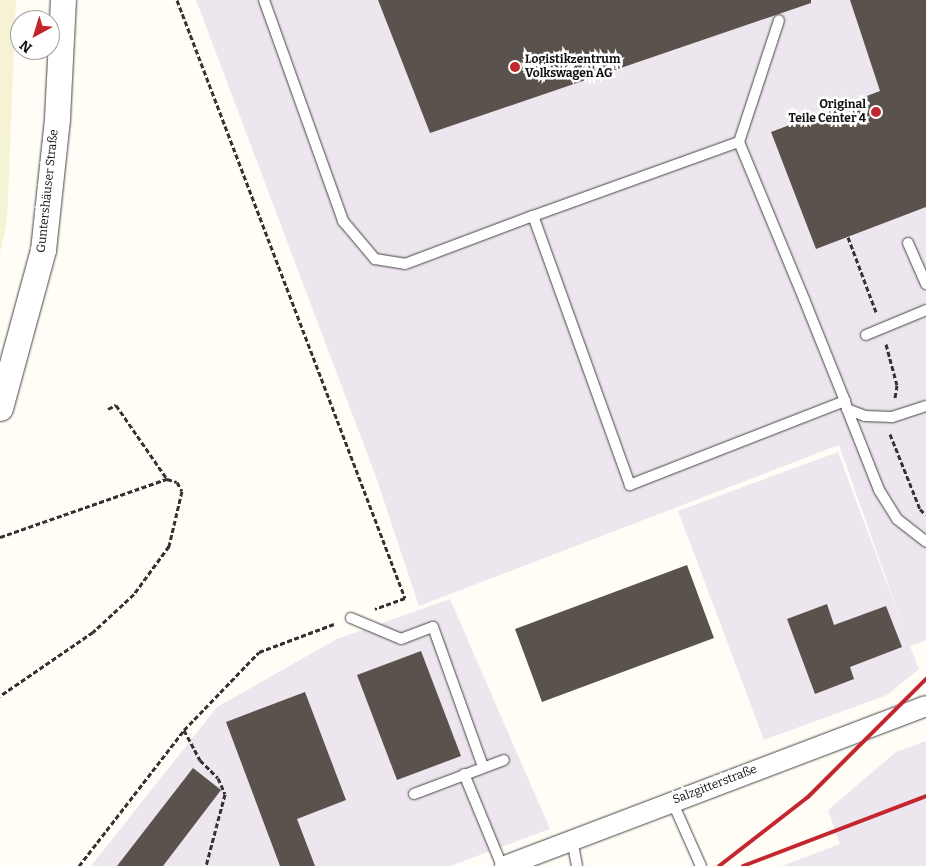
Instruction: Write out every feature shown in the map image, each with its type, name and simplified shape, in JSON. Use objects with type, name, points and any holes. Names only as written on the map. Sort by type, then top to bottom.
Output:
[{"type":"street","name":"Guntershäuser Straße","points":[[0,408],[43,250],[57,118],[63,0]]},
{"type":"street","name":"Salzgitterstraße","points":[[503,866],[926,706]]},
{"type":"lane","points":[[264,0],[343,221],[375,259],[405,264],[739,142]]},
{"type":"lane","points":[[779,20],[739,142],[879,490],[897,519],[926,542]]},
{"type":"lane","points":[[533,216],[630,485],[846,405]]},
{"type":"lane","points":[[908,243],[926,284]]},
{"type":"lane","points":[[866,335],[926,310]]},
{"type":"lane","points":[[846,405],[865,416],[892,417],[926,406]]},
{"type":"lane","points":[[351,618],[401,639],[433,627],[483,767]]},
{"type":"lane","points":[[414,794],[504,760]]},
{"type":"lane","points":[[464,774],[503,866]]},
{"type":"lane","points":[[672,801],[701,866]]},
{"type":"lane","points":[[572,840],[577,866]]},
{"type":"path","points":[[79,866],[184,730],[259,652],[405,598],[177,0]]},
{"type":"path","points":[[848,237],[882,328],[898,386],[890,434],[920,509],[926,515]]},
{"type":"path","points":[[108,408],[116,405],[167,479]]},
{"type":"path","points":[[0,537],[167,479],[177,482],[182,490],[169,546],[134,594],[93,632],[0,696]]},
{"type":"path","points":[[184,730],[200,760],[218,778],[225,794],[206,866]]},
{"type":"shaded area","points":[[0,0],[16,0],[16,10],[10,10],[10,60],[14,60],[7,221],[0,253]]},
{"type":"shaded area","points":[[196,0],[926,0],[926,640],[910,646],[919,669],[887,695],[764,740],[678,511],[838,452],[905,632],[839,445],[419,606],[376,477]]},
{"type":"shaded area","points":[[450,599],[550,829],[450,866],[91,866],[217,707],[337,639]]},
{"type":"shaded area","points":[[926,741],[926,866],[782,866],[840,844],[828,810],[896,752]]},
{"type":"building","name":"Logistikzentrum Volkswagen AG","points":[[378,0],[811,0],[811,3],[430,133]]},
{"type":"building","name":"Original Teile Center 4","points":[[850,0],[926,0],[926,207],[816,249],[771,132],[880,91]]},
{"type":"building","points":[[687,565],[714,638],[542,702],[515,629]]},
{"type":"building","points":[[827,604],[834,625],[886,606],[902,647],[850,667],[854,679],[815,694],[787,619]]},
{"type":"building","points":[[421,651],[461,756],[397,780],[357,675]]},
{"type":"building","points":[[305,692],[346,800],[297,819],[315,866],[280,866],[226,722]]},
{"type":"building","points":[[193,768],[221,790],[163,866],[117,866]]},
{"type":"railway","points":[[719,866],[808,797],[926,679]]},
{"type":"railway","points":[[743,866],[926,796]]},
{"type":"place","name":"Logistikzentrum Volkswagen AG","points":[[515,67]]},
{"type":"place","name":"Original Teile Center 4","points":[[876,112]]}]
